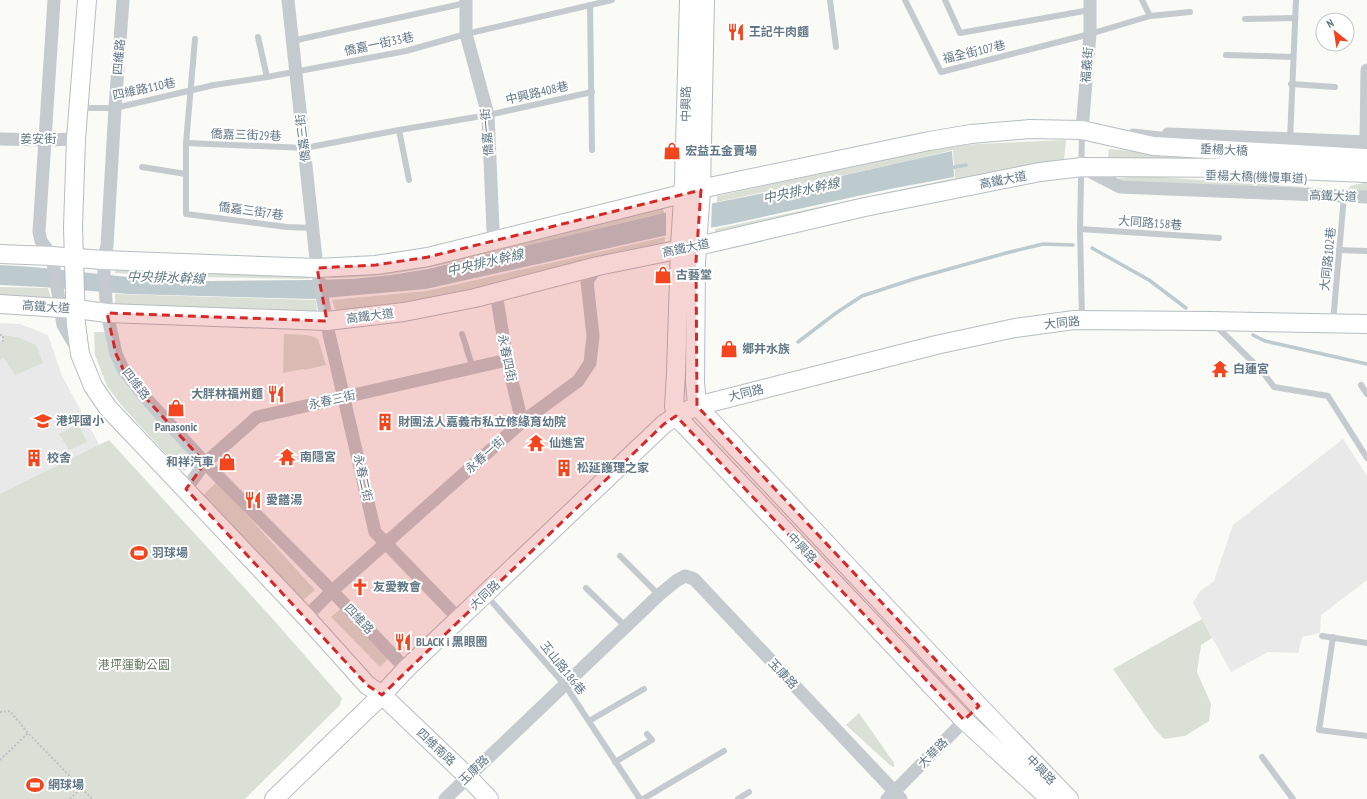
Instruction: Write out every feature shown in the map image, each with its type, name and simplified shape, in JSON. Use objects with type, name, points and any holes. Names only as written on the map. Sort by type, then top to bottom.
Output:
[{"type":"street","points":[[54,0],[39,232],[41,241],[52,256],[76,324],[80,354],[93,386],[108,408],[306,617],[367,685],[382,695]]},
{"type":"street","points":[[68,303],[73,258],[76,139],[87,0]]},
{"type":"street","name":"四維路","points":[[123,0],[107,246],[103,260],[106,308],[116,354],[124,371],[142,394],[205,463],[332,591],[406,669]]},
{"type":"street","name":"僑嘉三街","points":[[288,0],[318,272],[326,313]]},
{"type":"street","name":"中興路","points":[[689,0],[692,199]]},
{"type":"street","name":"中興路","points":[[692,199],[706,0]]},
{"type":"street","name":"僑嘉一街","points":[[466,1],[466,34],[488,115],[493,229],[495,241]]},
{"type":"street","name":"福義街","points":[[1082,130],[1090,34],[1090,5]]},
{"type":"street","points":[[0,254],[318,272],[376,265],[428,257],[495,241],[692,199],[929,142],[971,134],[1030,130],[1082,130],[1290,140],[1367,148],[1367,70]]},
{"type":"street","name":"垂楊大橋","points":[[1082,130],[1152,141],[1367,148]]},
{"type":"street","name":"姜安街","points":[[0,139],[76,139]]},
{"type":"street","name":"垂楊大橋","points":[[1082,167],[1145,171],[1245,168],[1367,173]]},
{"type":"street","name":"高鐵大道","points":[[0,304],[68,303],[106,308],[326,313],[404,312],[496,293],[598,266],[865,207],[1040,172],[1082,167],[1120,187],[1367,197]]},
{"type":"street","name":"垂楊大橋(機慢車道)","points":[[1145,171],[1367,180]]},
{"type":"street","points":[[676,416],[674,406],[676,365],[692,199]]},
{"type":"street","points":[[688,246],[695,382],[698,406]]},
{"type":"street","name":"永春一街","points":[[306,617],[332,591],[522,422],[578,381],[590,363],[593,336],[587,281],[598,266]]},
{"type":"street","name":"永春四街","points":[[496,293],[507,360],[522,422]]},
{"type":"street","name":"永春二街","points":[[326,313],[343,397],[375,532],[459,619]]},
{"type":"street","name":"大同路","points":[[274,799],[382,695],[406,669],[486,595],[664,424],[676,416],[698,406],[936,344],[1015,328],[1082,320],[1210,320],[1367,324]]},
{"type":"street","name":"永春三街","points":[[186,490],[205,463],[257,417],[507,360]]},
{"type":"street","name":"中興路","points":[[698,406],[979,706],[1069,799]]},
{"type":"street","name":"中興路","points":[[676,416],[964,720],[1050,799]]},
{"type":"street","name":"玉康路","points":[[444,799],[659,595],[676,581],[685,576],[694,579],[894,796]]},
{"type":"street","name":"四維南路","points":[[382,695],[489,799]]},
{"type":"street","name":"大華路","points":[[894,796],[964,720],[979,706]]},
{"type":"lane","points":[[466,34],[612,0]]},
{"type":"lane","points":[[830,0],[836,47]]},
{"type":"lane","name":"福全街107巷","points":[[905,0],[941,72],[1090,34]]},
{"type":"lane","points":[[945,0],[960,33],[1090,5]]},
{"type":"lane","points":[[1142,0],[1150,16]]},
{"type":"lane","points":[[1290,140],[1291,84],[1296,0]]},
{"type":"lane","points":[[292,41],[466,1]]},
{"type":"lane","points":[[590,5],[592,150]]},
{"type":"lane","points":[[1090,34],[1150,16],[1190,12]]},
{"type":"lane","points":[[1245,19],[1295,18]]},
{"type":"lane","name":"僑嘉一街33巷","points":[[295,72],[406,51],[466,34]]},
{"type":"lane","points":[[258,37],[267,77]]},
{"type":"lane","name":"四維路110巷","points":[[190,91],[195,39]]},
{"type":"lane","points":[[1226,55],[1293,56]]},
{"type":"lane","name":"四維路110巷","points":[[79,108],[115,108],[214,85],[295,72]]},
{"type":"lane","points":[[1291,84],[1335,87]]},
{"type":"lane","points":[[142,167],[186,174],[186,143],[190,91]]},
{"type":"lane","name":"中興路408巷","points":[[399,130],[488,115],[592,92]]},
{"type":"lane","points":[[399,130],[409,180]]},
{"type":"lane","name":"僑嘉三街29巷","points":[[186,143],[305,148],[399,130]]},
{"type":"lane","points":[[1082,130],[1080,229],[1082,320]]},
{"type":"lane","name":"僑嘉三街7巷","points":[[186,174],[186,214],[287,227],[313,228]]},
{"type":"lane","name":"大同路102巷","points":[[1333,323],[1344,196]]},
{"type":"lane","name":"大同路158巷","points":[[1080,229],[1219,238]]},
{"type":"lane","points":[[1339,250],[1367,251]]},
{"type":"lane","points":[[1210,320],[1261,370],[1274,387],[1328,396],[1367,458]]},
{"type":"lane","points":[[462,334],[474,368]]},
{"type":"lane","points":[[1361,385],[1367,394]]},
{"type":"lane","points":[[620,556],[659,595]]},
{"type":"lane","points":[[586,588],[626,627]]},
{"type":"lane","name":"玉山路186巷","points":[[486,595],[565,685],[640,799]]},
{"type":"lane","points":[[1322,636],[1367,643]]},
{"type":"lane","points":[[1333,637],[1319,730],[1367,736]]},
{"type":"lane","points":[[590,722],[644,689]]},
{"type":"lane","points":[[615,762],[652,740],[647,734]]},
{"type":"lane","points":[[643,799],[724,751]]},
{"type":"lane","points":[[1262,757],[1293,799]]},
{"type":"lane","points":[[738,799],[749,792]]},
{"type":"path","points":[[0,335],[3,335],[3,341],[0,341]]},
{"type":"path","points":[[0,712],[10,711],[28,733],[92,799]]},
{"type":"path","points":[[0,760],[28,733]]},
{"type":"path","points":[[70,799],[81,788]]},
{"type":"highlighted area","points":[[701,190],[696,261],[697,406],[979,706],[964,720],[676,416],[664,424],[382,695],[367,685],[186,489],[205,463],[142,394],[124,371],[116,354],[107,313],[327,321],[317,268],[376,265],[428,257]]},
{"type":"shaded area","name":"港坪國小","points":[[0,323],[20,324],[48,335],[62,376],[100,446],[0,494]]},
{"type":"shaded area","points":[[1343,439],[1367,476],[1367,580],[1321,615],[1320,633],[1302,637],[1298,653],[1268,652],[1231,672],[1193,603],[1200,591],[1214,581],[1233,525]]},
{"type":"green space","points":[[1066,140],[1064,160],[1039,164],[715,236],[715,229],[955,178],[953,150],[717,202],[717,196],[954,145]]},
{"type":"green space","points":[[1109,149],[1187,156],[1187,164],[1107,165]]},
{"type":"green space","points":[[1143,176],[1348,190],[1350,186],[1367,182],[1367,193],[1119,184],[1119,178]]},
{"type":"green space","points":[[663,208],[664,213],[418,270],[373,276],[327,278],[331,274]]},
{"type":"green space","points":[[665,237],[664,248],[407,306],[343,312],[335,309],[332,300],[427,291]]},
{"type":"green space","points":[[117,264],[309,274],[310,279],[197,277],[115,273]]},
{"type":"green space","points":[[0,287],[48,288],[51,299],[0,297]]},
{"type":"green space","points":[[115,294],[316,300],[317,311],[115,305]]},
{"type":"green space","points":[[94,332],[108,332],[113,359],[121,378],[136,397],[195,460],[184,471],[167,455],[122,406],[107,386],[95,355]]},
{"type":"green space","points":[[284,334],[306,335],[318,339],[326,365],[283,373]]},
{"type":"green space","points":[[3,335],[17,337],[36,345],[43,363],[15,375],[4,358],[0,360],[0,341],[3,341]]},
{"type":"green space","points":[[78,424],[87,442],[69,450],[59,434]]},
{"type":"green space","name":"港坪運動公園","points":[[109,440],[271,617],[342,698],[340,705],[245,799],[0,799],[0,494]]},
{"type":"green space","points":[[217,482],[315,590],[301,602],[203,495]]},
{"type":"green space","points":[[343,607],[391,656],[380,667],[331,617]]},
{"type":"green space","points":[[1202,619],[1212,638],[1201,645],[1197,672],[1211,704],[1209,721],[1185,736],[1164,739],[1154,728],[1113,669]]},
{"type":"green space","points":[[859,713],[894,763],[894,767],[891,766],[846,725]]},
{"type":"water","points":[[952,151],[954,177],[890,189],[726,225],[663,236],[426,289],[313,299],[129,294],[0,285],[0,265],[128,277],[210,281],[351,279],[391,275],[428,269],[664,213],[774,191]]},
{"type":"pier","points":[[712,202],[711,230],[666,238],[666,211]]},
{"type":"waterway","name":"中央排水幹線","points":[[949,168],[966,165]]},
{"type":"waterway","points":[[798,342],[836,313],[862,296],[917,278],[1043,244],[1073,245]]},
{"type":"waterway","points":[[1092,248],[1149,280],[1186,308]]},
{"type":"waterway","points":[[1253,335],[1265,341],[1367,364]]},
{"type":"place","name":"王記牛肉麵","points":[[736,32]]},
{"type":"place","name":"宏益五金賣場","points":[[672,151]]},
{"type":"place","name":"古藝堂","points":[[663,275]]},
{"type":"place","name":"鄉井水族","points":[[729,349]]},
{"type":"place","name":"白蓮宮","points":[[1220,369]]},
{"type":"place","name":"大胖林福州麵","points":[[276,394]]},
{"type":"place","name":"Panasonic","points":[[176,408]]},
{"type":"place","name":"港坪國小","points":[[43,421]]},
{"type":"place","name":"財團法人嘉義市私立修緣育幼院","points":[[385,422]]},
{"type":"place","name":"仙進宮","points":[[536,443]]},
{"type":"place","name":"南隱宮","points":[[287,457]]},
{"type":"place","name":"校舍","points":[[34,458]]},
{"type":"place","name":"和祥汽車","points":[[227,462]]},
{"type":"place","name":"松延護理之家","points":[[564,468]]},
{"type":"place","name":"愛饍湯","points":[[253,500]]},
{"type":"place","name":"羽球場","points":[[139,553]]},
{"type":"place","name":"友愛教會","points":[[360,587]]},
{"type":"place","name":"BLACK i 黑眼圈","points":[[403,642]]},
{"type":"place","name":"網球場","points":[[35,785]]}]
